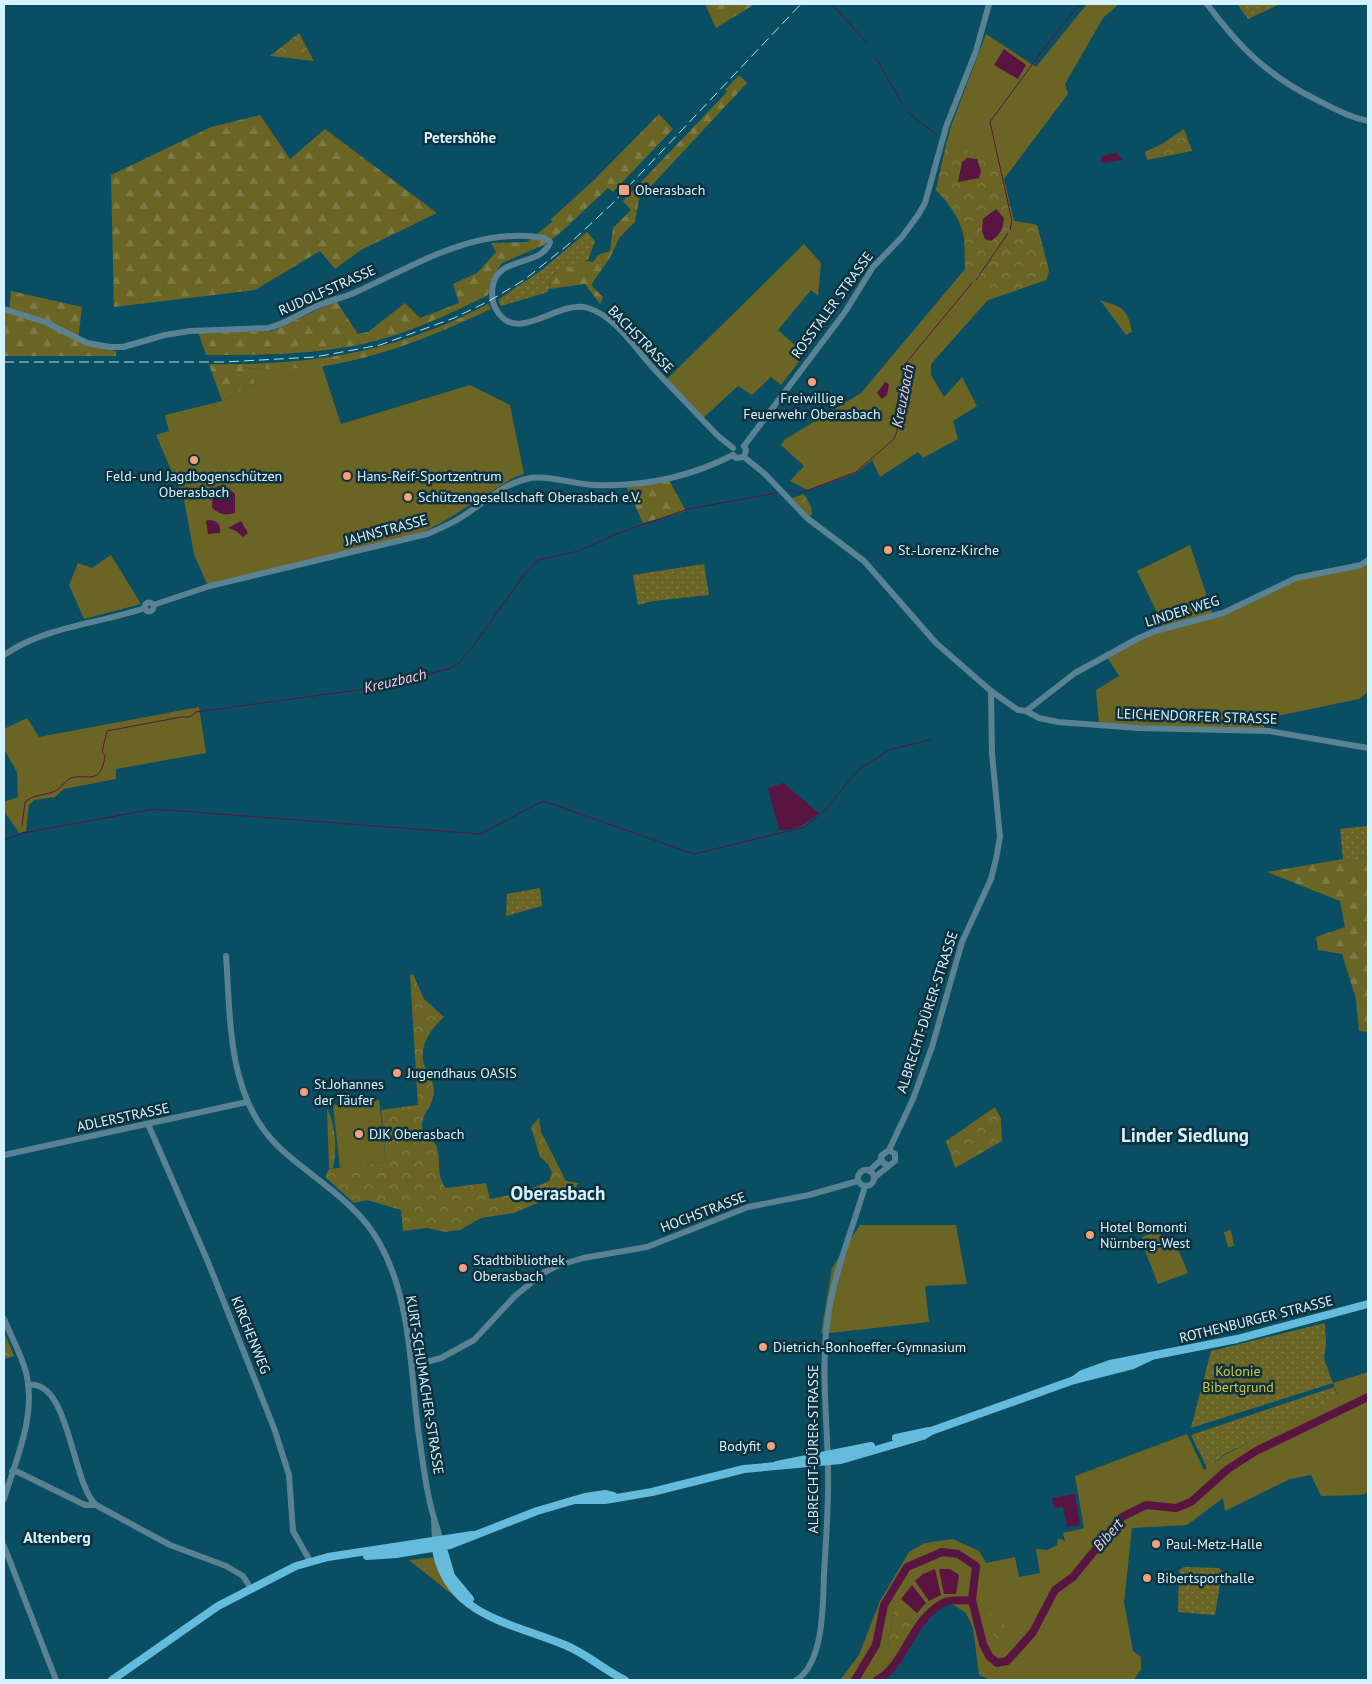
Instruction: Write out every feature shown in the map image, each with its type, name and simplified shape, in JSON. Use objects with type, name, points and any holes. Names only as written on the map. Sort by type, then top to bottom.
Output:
[{"type":"main road","name":"ROTHENBURGER STRASSE","points":[[113,1680],[202,1616],[250,1587],[310,1561],[463,1541],[472,1535],[537,1510],[575,1500],[605,1500],[617,1496],[652,1492],[728,1473],[827,1459],[921,1431],[931,1431],[1074,1380],[1133,1365],[1150,1357],[1237,1340],[1368,1304]]},
{"type":"main road","name":"ROTHENBURGER STRASSE","points":[[287,1572],[350,1558],[396,1554],[438,1544]]},
{"type":"main road","points":[[438,1544],[455,1582],[482,1612],[506,1625],[580,1652],[624,1680]]},
{"type":"street","name":"ROSSTALER STRASSE","points":[[744,446],[845,312],[873,267],[902,237],[925,203],[946,128],[976,51],[989,4]]},
{"type":"street","points":[[1207,4],[1246,51],[1281,81],[1341,113],[1368,121]]},
{"type":"street","name":"RUDOLFSTRASSE","points":[[4,309],[34,318],[79,339],[110,347],[123,348],[165,335],[190,331],[268,328],[281,325],[316,306],[354,294],[406,266],[450,248],[498,237],[539,237],[550,242]]},
{"type":"street","name":"BACHSTRASSE","points":[[550,242],[546,250],[537,256],[512,265],[498,275],[493,283],[492,294],[494,307],[500,316],[511,323],[523,324],[564,308],[576,306],[598,312],[619,329],[733,452]]},
{"type":"street","name":"JAHNSTRASSE","points":[[4,655],[57,630],[112,619],[145,608],[150,611],[153,605],[210,586],[427,534],[455,521],[508,484],[528,479],[549,479],[592,485],[640,484],[698,470],[733,452],[740,444],[744,446]]},
{"type":"street","points":[[744,446],[746,454],[744,457]]},
{"type":"street","points":[[733,452],[740,458],[744,457],[765,474],[807,518],[864,561],[936,642],[991,691],[1018,710],[1026,711]]},
{"type":"street","name":"LINDER WEG","points":[[1026,711],[1075,673],[1137,638],[1155,631],[1223,613],[1296,578],[1361,565],[1368,560]]},
{"type":"street","name":"ALBRECHT-DÜRER-STRASSE","points":[[869,1171],[881,1160],[882,1154],[888,1150],[922,1073],[962,942],[991,879],[1000,838],[992,754],[991,691]]},
{"type":"street","name":"LEICHENDORFER STRASSE","points":[[1026,711],[1039,718],[1058,722],[1138,728],[1265,730],[1295,733],[1368,748]]},
{"type":"street","name":"KURT-SCHUMACHER-STRASSE","points":[[226,956],[229,1024],[238,1071],[247,1102],[266,1134],[282,1150],[338,1194],[355,1211],[380,1244],[399,1293],[412,1366],[419,1436],[438,1544]]},
{"type":"street","name":"ADLERSTRASSE","points":[[4,1155],[247,1102]]},
{"type":"street","name":"KIRCHENWEG","points":[[148,1124],[201,1245],[274,1428],[289,1475],[293,1531],[310,1561]]},
{"type":"street","name":"ALBRECHT-DÜRER-STRASSE","points":[[796,1680],[808,1668],[819,1636],[828,1505],[824,1374],[829,1311],[840,1259],[865,1186],[871,1184],[874,1178],[888,1165],[894,1163],[896,1158],[894,1152],[888,1150]]},
{"type":"street","points":[[881,1160],[888,1165]]},
{"type":"street","points":[[865,1186],[858,1181],[860,1173],[869,1171],[874,1178]]},
{"type":"street","name":"HOCHSTRASSE","points":[[412,1366],[440,1358],[474,1340],[515,1296],[543,1272],[557,1266],[583,1258],[647,1246],[748,1208],[809,1195],[858,1181]]},
{"type":"street","points":[[4,1319],[21,1359],[28,1385],[28,1414],[4,1500]]},
{"type":"street","points":[[28,1385],[38,1384],[46,1388],[57,1406],[64,1420],[84,1487],[90,1500],[170,1545],[226,1566],[243,1576],[250,1587]]},
{"type":"street","points":[[12,1471],[85,1505],[96,1505]]},
{"type":"street","points":[[4,1546],[56,1680]]},
{"type":"green space","points":[[705,4],[755,4],[716,28]]},
{"type":"green space","points":[[1087,4],[1119,4],[1103,18],[1065,84],[1068,94],[1004,179],[1014,221],[1037,225],[1049,271],[1046,280],[988,300],[931,364],[931,375],[944,397],[962,377],[977,406],[953,421],[958,439],[923,458],[918,452],[880,477],[872,460],[856,473],[808,490],[790,481],[804,466],[781,445],[784,440],[861,393],[965,269],[965,245],[961,226],[951,208],[936,190],[950,129],[986,34],[1036,67]]},
{"type":"green space","points":[[1237,4],[1280,4],[1248,19]]},
{"type":"green space","points":[[299,33],[314,61],[270,56]]},
{"type":"green space","points":[[739,75],[747,83],[639,199],[635,222],[619,238],[611,256],[591,285],[603,297],[600,304],[585,284],[549,289],[551,277],[557,271],[578,263],[593,262],[598,255],[610,251],[613,228],[631,210],[623,201],[727,92],[725,90]]},
{"type":"green space","points":[[659,114],[673,129],[613,192],[608,188],[560,233],[544,245],[502,263],[493,276],[488,295],[427,323],[363,344],[305,352],[206,355],[198,332],[272,331],[336,301],[358,334],[368,332],[405,303],[420,318],[459,303],[453,284],[477,273],[496,252],[491,243],[527,242],[552,222],[551,219],[594,180]]},
{"type":"green space","points":[[260,115],[290,159],[325,129],[437,213],[361,250],[335,269],[320,251],[255,290],[114,307],[111,175],[211,127]]},
{"type":"green space","points":[[1184,129],[1192,151],[1147,160],[1145,152],[1162,144]]},
{"type":"green space","points":[[947,140],[1000,166],[1014,221],[1037,225],[1049,271],[1046,280],[988,300],[965,269],[964,229],[949,203],[936,190]]},
{"type":"green space","points":[[587,232],[595,241],[588,260],[554,273],[550,280],[548,292],[501,306],[498,300],[543,269]]},
{"type":"green space","points":[[804,244],[821,263],[818,296],[811,290],[778,330],[805,354],[781,385],[771,377],[752,395],[738,386],[701,420],[666,380]]},
{"type":"green space","points":[[11,291],[82,307],[78,340],[86,345],[116,351],[116,356],[4,356],[4,312],[9,312]]},
{"type":"green space","points":[[1100,300],[1119,307],[1126,313],[1132,332],[1126,335]]},
{"type":"green space","points":[[488,304],[491,309],[409,344],[367,357],[315,367],[248,369],[255,383],[222,401],[209,364],[283,362],[353,353],[420,334]]},
{"type":"green space","name":"Hans-Reif-Sportzentrum","points":[[322,366],[341,424],[470,385],[510,405],[524,474],[515,477],[441,523],[419,534],[207,584],[194,554],[184,500],[156,435],[169,431],[165,415],[222,401],[255,383],[247,369]]},
{"type":"green space","points":[[669,480],[686,511],[643,523],[626,486]]},
{"type":"green space","points":[[804,494],[811,507],[812,515],[808,516],[792,498]]},
{"type":"green space","points":[[1190,545],[1213,615],[1298,578],[1368,562],[1368,692],[1359,699],[1263,719],[1265,729],[1099,724],[1096,690],[1119,676],[1105,654],[1163,625],[1137,571]]},
{"type":"green space","points":[[111,555],[141,604],[84,619],[69,585],[78,563],[92,568]]},
{"type":"green space","points":[[704,564],[709,595],[653,601],[638,605],[633,575]]},
{"type":"green space","points":[[199,707],[206,753],[116,769],[116,779],[64,789],[55,797],[34,800],[29,805],[26,831],[19,833],[4,811],[4,802],[18,797],[17,772],[4,749],[4,729],[27,718],[39,737]]},
{"type":"green space","points":[[1368,826],[1368,857],[1343,859],[1340,829]]},
{"type":"green space","points":[[1368,857],[1368,1032],[1359,1031],[1356,999],[1342,954],[1318,950],[1316,937],[1345,927],[1340,901],[1267,872],[1343,859]]},
{"type":"green space","points":[[540,888],[542,906],[506,916],[507,894]]},
{"type":"green space","points":[[413,974],[424,999],[444,1017],[434,1027],[424,1046],[423,1060],[433,1085],[434,1096],[422,1123],[424,1131],[436,1145],[443,1184],[446,1188],[486,1183],[490,1199],[524,1192],[549,1181],[552,1173],[548,1164],[540,1157],[531,1127],[539,1118],[541,1132],[566,1181],[579,1183],[571,1193],[561,1198],[542,1201],[514,1213],[481,1218],[460,1230],[445,1232],[427,1228],[403,1231],[401,1210],[367,1200],[354,1203],[325,1177],[329,1169],[386,1162],[381,1110],[418,1105],[410,975]]},
{"type":"green space","name":"DJK Oberasbach","points":[[379,1100],[386,1162],[340,1168],[333,1105]]},
{"type":"green space","points":[[995,1107],[1001,1119],[1002,1141],[955,1168],[946,1141]]},
{"type":"green space","points":[[327,1108],[334,1130],[335,1145],[333,1168],[329,1169]]},
{"type":"green space","points":[[860,1225],[956,1225],[967,1284],[925,1286],[929,1322],[821,1334],[832,1268]]},
{"type":"green space","points":[[1159,1230],[1163,1240],[1173,1237],[1188,1273],[1158,1284],[1144,1248],[1146,1246],[1142,1237]]},
{"type":"green space","points":[[1231,1230],[1234,1246],[1228,1247],[1224,1232]]},
{"type":"green space","name":"Kolonie Bibertgrund","points":[[1325,1323],[1326,1343],[1324,1359],[1333,1383],[1191,1428],[1211,1351]]},
{"type":"green space","points":[[4,1332],[14,1356],[4,1359]]},
{"type":"green space","points":[[1368,1372],[1368,1493],[1361,1495],[1321,1496],[1311,1475],[1290,1479],[1225,1511],[1223,1498],[1187,1525],[1132,1528],[1124,1602],[1133,1651],[1141,1657],[1141,1669],[1134,1680],[990,1680],[979,1675],[973,1628],[966,1613],[949,1602],[930,1610],[912,1631],[902,1652],[879,1680],[840,1680],[859,1655],[880,1601],[909,1552],[925,1543],[953,1539],[979,1551],[986,1563],[1015,1557],[1019,1577],[1040,1573],[1036,1549],[1047,1550],[1057,1545],[1058,1538],[1065,1541],[1063,1533],[1084,1528],[1075,1476],[1187,1434],[1204,1470],[1225,1455],[1338,1395],[1333,1383]],"holes":[[[894,1613],[917,1617],[893,1646],[888,1643]]]},
{"type":"green space","name":"Kolonie Bibertgrund","points":[[1334,1387],[1338,1396],[1335,1400],[1225,1454],[1207,1468],[1191,1435]]},
{"type":"green space","points":[[435,1557],[452,1591],[450,1593],[409,1560]]},
{"type":"green space","points":[[1184,1567],[1219,1568],[1222,1571],[1215,1615],[1178,1612],[1179,1570]]},
{"type":"green space","points":[[898,1601],[917,1617],[893,1647],[888,1643]]},
{"type":"green space","points":[[993,1613],[1014,1636],[1001,1649],[997,1647],[988,1616]]},
{"type":"shaded area","points":[[1004,49],[1026,65],[1018,79],[994,65]]},
{"type":"shaded area","points":[[1116,153],[1123,160],[1103,163],[1100,161],[1102,156]]},
{"type":"shaded area","points":[[967,158],[977,159],[981,171],[979,178],[958,182],[962,162]]},
{"type":"shaded area","points":[[996,209],[1004,218],[1004,222],[999,234],[991,241],[985,239],[982,231],[983,219]]},
{"type":"shaded area","points":[[885,382],[889,384],[887,395],[882,399],[877,393]]},
{"type":"shaded area","points":[[219,486],[228,488],[235,494],[235,513],[222,514],[212,508],[213,489]]},
{"type":"shaded area","points":[[206,521],[218,523],[220,533],[208,534]]},
{"type":"shaded area","points":[[241,521],[248,533],[243,537],[236,531],[228,528]]},
{"type":"shaded area","points":[[783,783],[819,813],[800,826],[779,830],[768,788]]},
{"type":"shaded area","points":[[1075,1494],[1080,1525],[1067,1527],[1063,1507],[1054,1508],[1052,1498]]},
{"type":"shaded area","points":[[935,1569],[941,1595],[929,1601],[915,1581],[923,1574]]},
{"type":"shaded area","points":[[939,1569],[950,1569],[959,1575],[956,1594],[944,1594]]},
{"type":"shaded area","points":[[912,1585],[926,1603],[917,1613],[901,1599]]},
{"type":"waterway","points":[[832,4],[866,42]]},
{"type":"waterway","name":"Kreuzbach","points":[[1010,230],[1012,221],[990,122],[1045,47],[1080,4]]},
{"type":"waterway","points":[[876,58],[902,103]]},
{"type":"waterway","points":[[906,111],[937,135]]},
{"type":"waterway","name":"Kreuzbach","points":[[976,280],[1008,233]]},
{"type":"waterway","name":"Kreuzbach","points":[[789,490],[799,493],[856,472],[894,439],[897,431],[906,363],[972,283]]},
{"type":"waterway","name":"Kreuzbach","points":[[22,826],[25,802],[29,799],[57,790],[69,779],[96,776],[100,772],[105,756],[102,752],[107,731],[190,717],[196,712],[365,689],[449,669],[459,663],[471,649],[526,572],[538,560],[579,551],[616,534],[688,509],[777,493]]},
{"type":"waterway","points":[[4,840],[23,833],[154,809],[480,834],[543,801],[694,854],[805,827],[826,809],[858,770],[889,750],[930,740]]},
{"type":"waterway","name":"Bibert","points":[[855,1680],[876,1645],[884,1605],[907,1567],[942,1552],[958,1554],[976,1566],[972,1600],[983,1644],[989,1656],[997,1663],[1007,1661],[1033,1632],[1055,1590],[1073,1577],[1122,1517],[1146,1505],[1176,1508],[1191,1502],[1228,1469],[1256,1451],[1368,1397]]},
{"type":"waterway","name":"Bibert","points":[[877,1680],[895,1664],[916,1630],[933,1609],[948,1601],[972,1600]]},
{"type":"railway","points":[[4,362],[224,362],[315,357],[380,345],[454,318],[489,301],[524,280],[569,244],[611,205],[801,4]]},
{"type":"place","name":"Oberasbach","points":[[624,190]]},
{"type":"place","name":"Freiwillige Feuerwehr Oberasbach","points":[[812,382]]},
{"type":"place","name":"Feld- und Jagdbogenschützen Oberasbach","points":[[194,460]]},
{"type":"place","name":"Hans-Reif-Sportzentrum","points":[[347,476]]},
{"type":"place","name":"Schützengesellschaft Oberasbach e.V.","points":[[408,497]]},
{"type":"place","name":"St.-Lorenz-Kirche","points":[[888,550]]},
{"type":"place","name":"Jugendhaus OASIS","points":[[397,1073]]},
{"type":"place","name":"St.Johannes der Täufer","points":[[304,1092]]},
{"type":"place","name":"DJK Oberasbach","points":[[359,1134]]},
{"type":"place","name":"Hotel Bomonti Nürnberg-West","points":[[1090,1235]]},
{"type":"place","name":"Stadtbibliothek Oberasbach","points":[[463,1268]]},
{"type":"place","name":"Dietrich-Bonhoeffer-Gymnasium","points":[[763,1347]]},
{"type":"place","name":"Bodyfit","points":[[771,1446]]},
{"type":"place","name":"Paul-Metz-Halle","points":[[1156,1544]]},
{"type":"place","name":"Bibertsporthalle","points":[[1147,1578]]},
{"type":"district","name":"Petershöhe","points":[[460,138]]},
{"type":"district","name":"Linder Siedlung","points":[[1185,1135]]},
{"type":"district","name":"Oberasbach","points":[[558,1193]]},
{"type":"district","name":"Altenberg","points":[[57,1537]]}]
